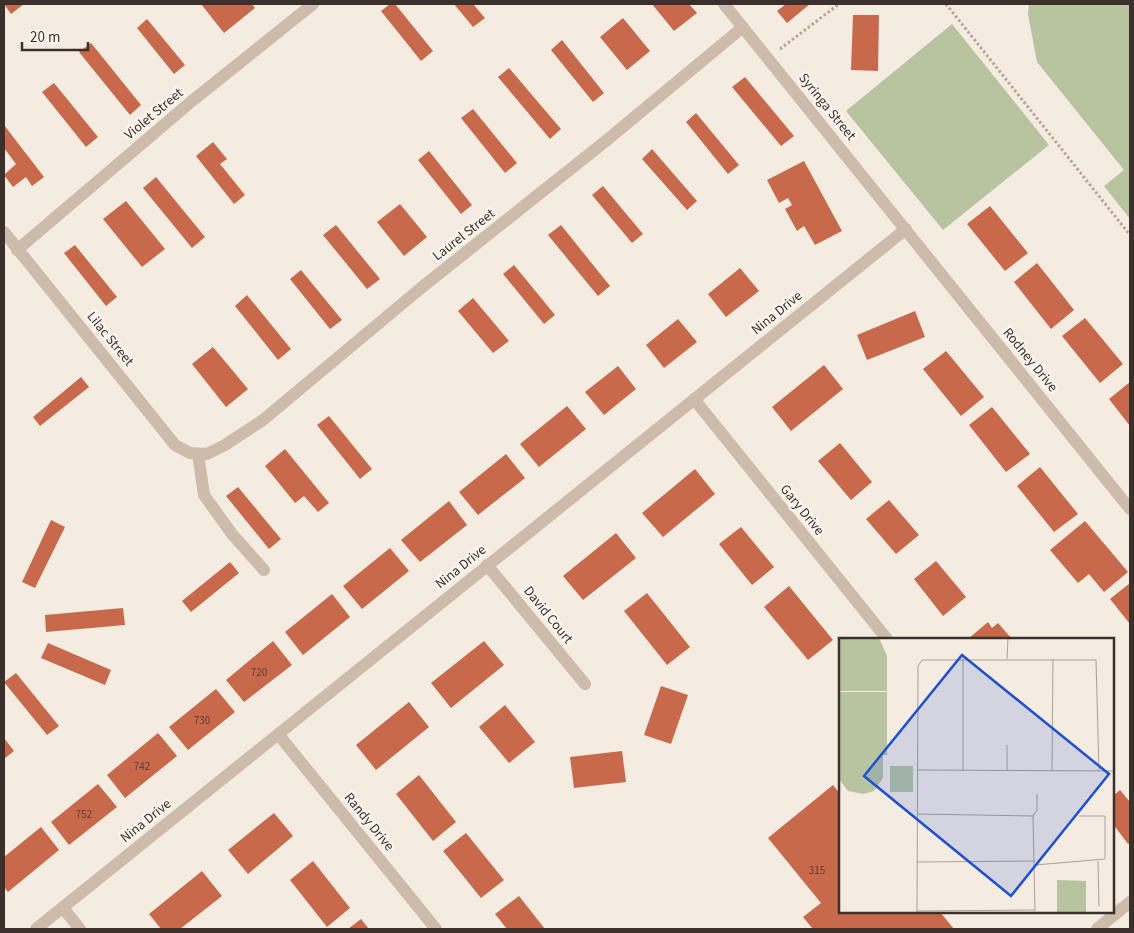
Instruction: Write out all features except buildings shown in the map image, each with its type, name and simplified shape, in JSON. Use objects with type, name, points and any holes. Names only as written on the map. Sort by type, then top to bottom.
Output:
[{"type":"street","name":"Violet Street","points":[[17,250],[192,101],[314,4]]},
{"type":"street","name":"Syringa Street","points":[[724,4],[906,229]]},
{"type":"street","name":"Laurel Street","points":[[198,454],[207,454],[263,420],[743,27]]},
{"type":"street","name":"Nina Drive","points":[[36,929],[906,229]]},
{"type":"street","name":"Rodney Drive","points":[[906,229],[1130,509]]},
{"type":"street","name":"Lilac Street","points":[[4,233],[175,444],[190,453],[198,454]]},
{"type":"street","name":"Gary Drive","points":[[694,399],[886,638]]},
{"type":"street","points":[[198,454],[204,495],[232,534],[264,570]]},
{"type":"street","name":"David Court","points":[[487,565],[585,684]]},
{"type":"street","name":"Randy Drive","points":[[278,734],[436,929]]},
{"type":"street","points":[[1114,912],[1130,902]]},
{"type":"street","points":[[63,908],[80,929]]},
{"type":"street","points":[[1097,929],[1109,915]]},
{"type":"path","points":[[768,58],[839,4]]},
{"type":"path","points":[[946,4],[1130,235]]},
{"type":"green space","points":[[1029,4],[1130,4],[1130,219],[1104,186],[1124,170],[1037,62],[1028,14]]},
{"type":"green space","points":[[952,24],[1049,145],[943,230],[846,111]]}]
